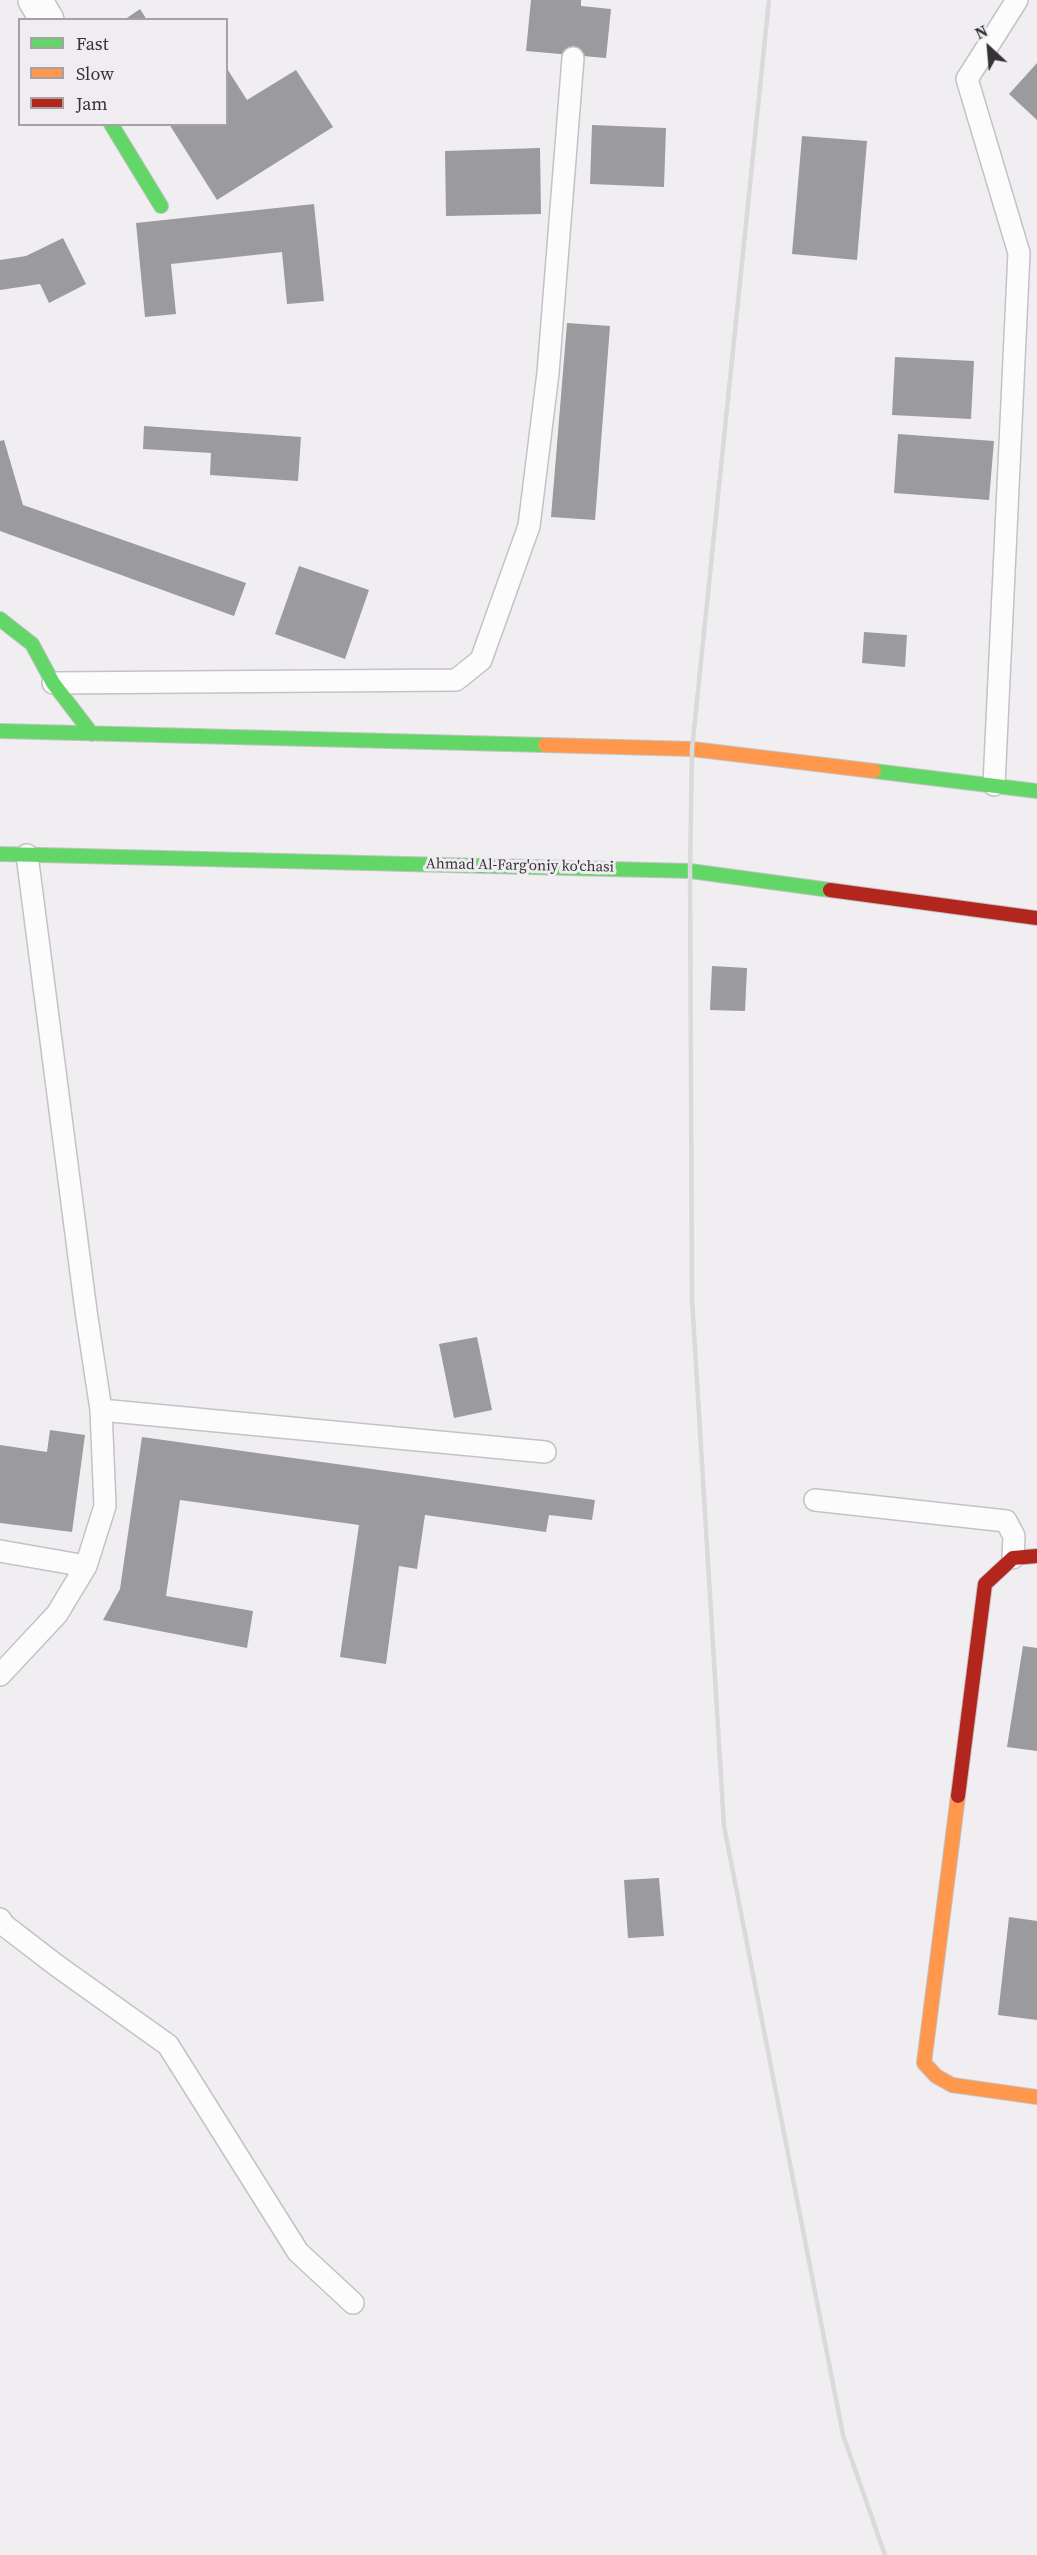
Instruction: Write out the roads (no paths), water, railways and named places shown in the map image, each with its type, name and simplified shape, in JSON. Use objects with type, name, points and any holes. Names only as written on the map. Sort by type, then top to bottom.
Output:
[{"type":"main road","points":[[112,126],[161,206]]},
{"type":"main road","points":[[0,619],[33,644],[53,683],[92,734]]},
{"type":"main road","points":[[0,731],[692,749],[1037,791]]},
{"type":"main road","name":"Ahmad Al-Farg'oniy ko'chasi","points":[[0,854],[690,871],[1037,918]]},
{"type":"main road","points":[[1037,1556],[1013,1558],[985,1584],[924,2063],[936,2076],[952,2085],[1037,2097]]},
{"type":"street","points":[[35,0],[46,18]]},
{"type":"lane","points":[[994,785],[1019,253],[967,79],[1017,0]]},
{"type":"lane","points":[[53,683],[456,680],[481,660],[529,526],[548,373],[573,58]]},
{"type":"lane","points":[[0,1675],[57,1614],[86,1566],[105,1506],[101,1410],[27,855]]},
{"type":"lane","points":[[101,1410],[545,1452]]},
{"type":"lane","points":[[814,1500],[1006,1521],[1014,1536],[1013,1558]]},
{"type":"lane","points":[[0,1551],[86,1566]]},
{"type":"lane","points":[[0,1919],[4,1925],[56,1965],[168,2045],[298,2252],[353,2303]]},
{"type":"railway","points":[[769,0],[692,749],[690,871],[692,1299],[724,1826],[843,2435],[885,2555]]}]
